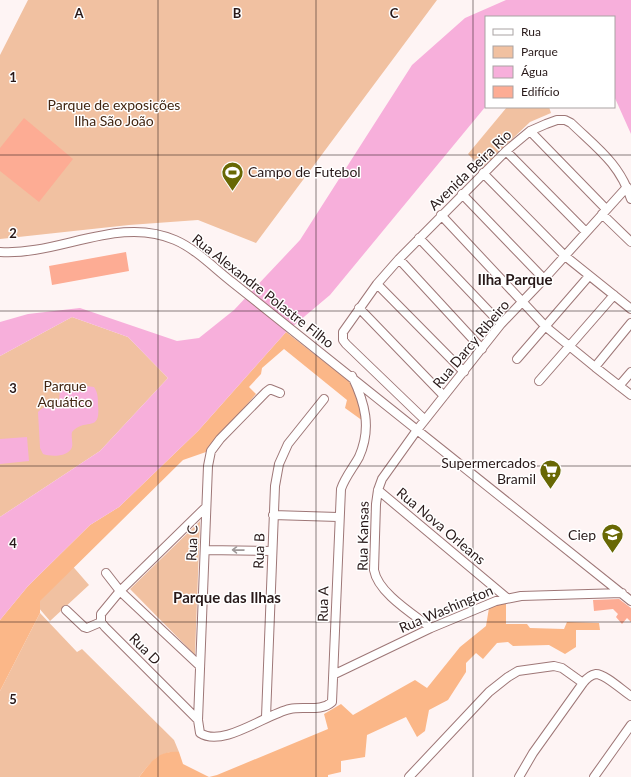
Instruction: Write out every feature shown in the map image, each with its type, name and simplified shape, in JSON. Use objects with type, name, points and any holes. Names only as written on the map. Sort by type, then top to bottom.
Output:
[{"type":"street","name":"Avenida Beira Rio","points":[[425,420],[343,340],[343,332],[359,308],[398,259],[506,151],[530,131],[557,120],[565,120],[571,123],[614,164],[627,187],[631,200]]},
{"type":"street","points":[[530,131],[631,242]]},
{"type":"street","points":[[506,151],[586,232]]},
{"type":"street","points":[[483,173],[565,256],[631,310]]},
{"type":"street","name":"Rua Darcy Ribeiro","points":[[416,430],[501,324],[544,280],[627,187]]},
{"type":"street","points":[[462,194],[544,280]]},
{"type":"street","points":[[441,215],[546,327],[594,367],[631,394]]},
{"type":"street","name":"Rua Alexandre Polastre Filho","points":[[0,252],[21,251],[135,232],[157,234],[176,240],[232,282],[302,339],[352,376],[416,430],[507,500],[631,601]]},
{"type":"street","points":[[419,238],[501,324]]},
{"type":"street","points":[[398,259],[482,349]]},
{"type":"street","points":[[517,359],[589,276]]},
{"type":"street","points":[[377,284],[464,372]]},
{"type":"street","points":[[539,381],[614,296]]},
{"type":"street","points":[[359,308],[444,396]]},
{"type":"street","points":[[594,367],[631,323]]},
{"type":"street","points":[[619,386],[631,372]]},
{"type":"street","name":"Rua A","points":[[200,733],[205,736],[229,735],[266,717],[293,708],[328,706],[332,702],[338,517],[341,489],[345,477],[360,452],[365,440],[367,423],[365,408],[352,376]]},
{"type":"street","name":"Rua C","points":[[200,733],[198,720],[206,507],[208,466],[211,451],[220,439],[268,390],[272,389],[280,393]]},
{"type":"street","name":"Rua B","points":[[266,717],[273,515],[275,486],[279,464],[288,444],[324,399]]},
{"type":"street","name":"Rua Kansas","points":[[416,430],[382,479],[378,490],[374,570],[375,578],[386,591],[431,628]]},
{"type":"street","name":"Rua Nova Orleans","points":[[378,490],[507,598]]},
{"type":"street","points":[[66,610],[84,627],[87,628],[101,622],[101,614],[104,609],[120,591],[206,507]]},
{"type":"street","points":[[273,515],[338,517]]},
{"type":"street","points":[[205,550],[272,551]]},
{"type":"street","points":[[106,573],[120,591],[200,666]]},
{"type":"street","name":"Rua Washington","points":[[334,674],[431,628],[485,605],[507,598],[622,593]]},
{"type":"street","name":"Rua D","points":[[101,622],[198,720]]},
{"type":"street","points":[[409,777],[489,692],[518,671],[554,666],[562,668],[583,683]]},
{"type":"street","points":[[519,777],[533,753],[583,683],[590,676],[596,674],[603,676],[631,696]]},
{"type":"street","points":[[594,777],[628,736],[631,725]]},
{"type":"green space","name":"Parque de exposições Ilha São João","points":[[28,0],[437,0],[256,243],[198,220],[129,225],[0,239],[0,55]]},
{"type":"green space","points":[[506,108],[549,108],[551,113],[530,122],[482,168],[468,154]]},
{"type":"green space","name":"Parque Aquático","points":[[72,317],[128,337],[168,378],[100,451],[0,517],[0,356]]},
{"type":"green space","points":[[200,521],[195,655],[130,589]]},
{"type":"green space","points":[[69,562],[89,585],[50,621],[32,600]]},
{"type":"green space","points":[[40,613],[77,652],[82,649],[174,740],[179,752],[166,753],[156,758],[139,777],[0,777],[0,691]]},
{"type":"shaded area","points":[[286,332],[349,381],[362,407],[363,421],[345,408],[347,400],[284,349],[262,368],[261,374],[249,387],[256,394],[206,452],[183,460],[40,601],[40,613],[0,691],[0,620],[28,586],[90,525],[119,507],[198,431]]},
{"type":"shaded area","points":[[506,602],[506,624],[527,624],[530,628],[564,629],[567,622],[599,623],[600,630],[576,630],[576,647],[565,654],[549,645],[513,646],[508,642],[497,643],[483,659],[476,653],[466,663],[466,672],[448,700],[429,710],[425,731],[417,737],[406,717],[367,735],[365,757],[341,761],[341,772],[328,775],[328,777],[209,777],[328,729],[324,714],[341,704],[353,715],[415,680],[427,688],[460,647],[486,626],[489,608]]},
{"type":"shaded area","points":[[179,752],[183,764],[209,777],[139,777],[147,766],[160,755]]},
{"type":"water","points":[[506,0],[631,0],[631,134],[615,98],[615,16],[485,16],[485,107],[330,295],[286,332],[198,431],[119,507],[90,525],[28,586],[0,620],[0,517],[100,451],[168,378],[128,337],[72,317],[0,356],[0,322],[28,314],[80,308],[177,341],[199,338],[234,310],[300,240],[412,65],[465,18]]},
{"type":"water","points":[[86,386],[94,387],[97,393],[97,419],[95,422],[77,428],[72,432],[72,447],[67,453],[55,456],[43,454],[40,448],[38,412],[59,400],[60,391]]},
{"type":"water","points":[[27,437],[29,461],[0,464],[0,439]]},
{"type":"building","points":[[24,118],[73,159],[39,202],[0,171],[0,148]]},
{"type":"building","points":[[126,252],[129,271],[52,285],[49,266]]},
{"type":"building","points":[[619,599],[631,608],[631,622],[627,618],[622,624],[616,617],[618,614],[613,609],[594,611],[593,600]]},
{"type":"place","name":"Campo de Futebol","points":[[233,192]]},
{"type":"place","name":"Supermercados Bramil","points":[[551,490]]},
{"type":"place","name":"Ciep","points":[[612,554]]},
{"type":"district","name":"Ilha Parque","points":[[515,280]]},
{"type":"district","name":"Parque das Ilhas","points":[[227,598]]}]
